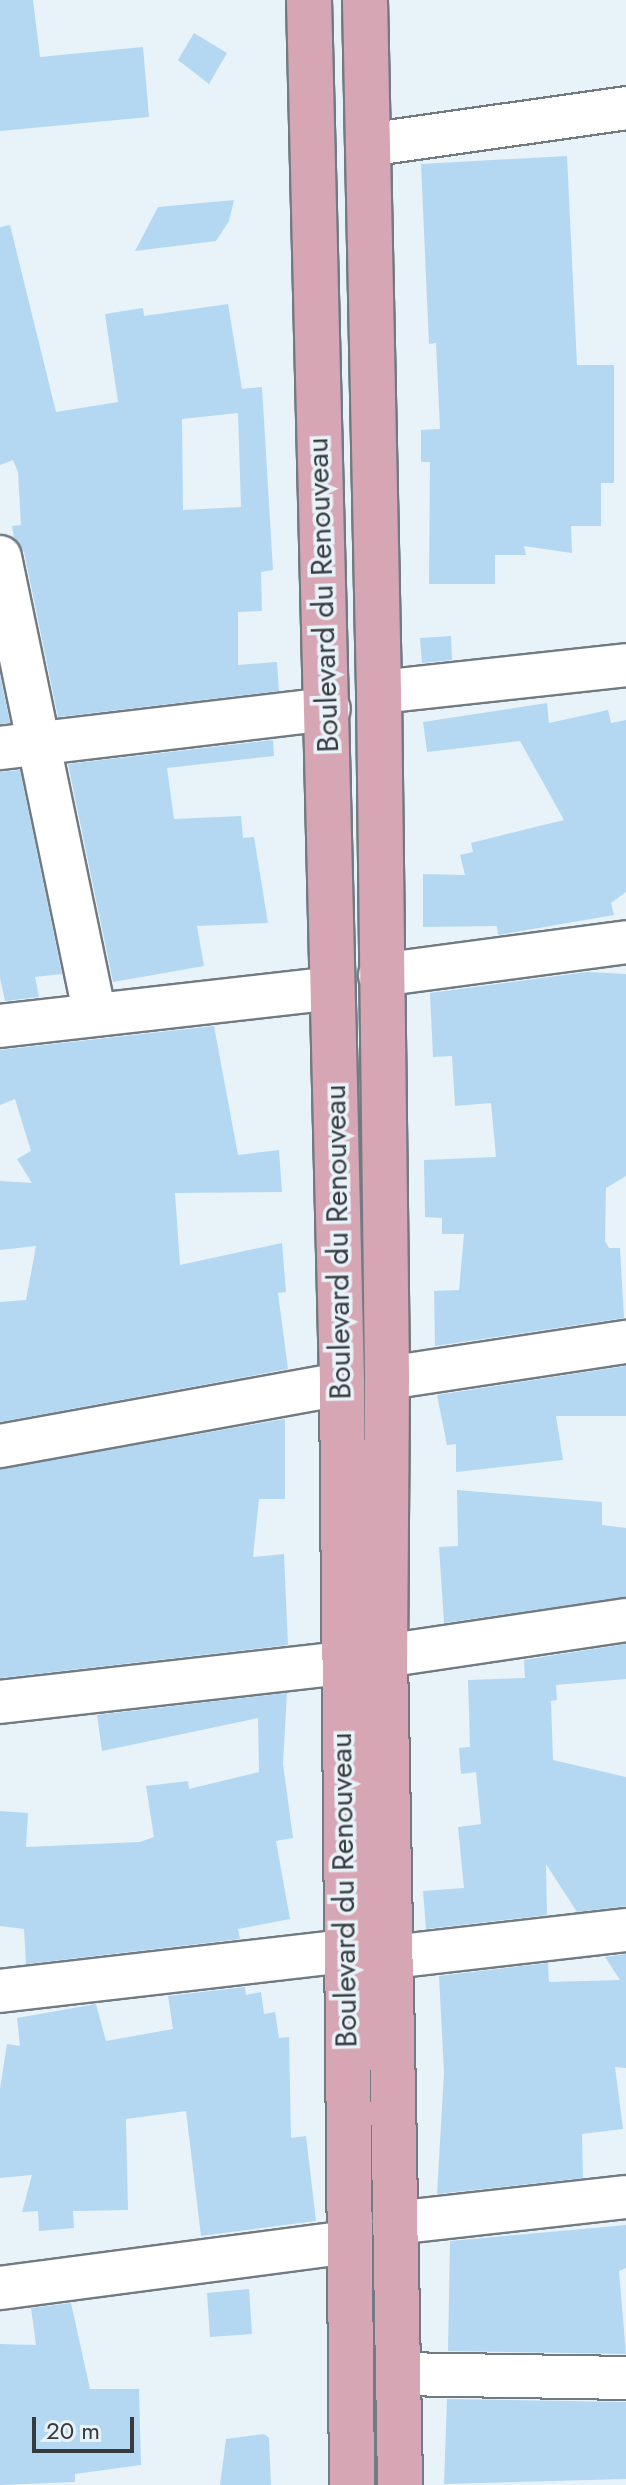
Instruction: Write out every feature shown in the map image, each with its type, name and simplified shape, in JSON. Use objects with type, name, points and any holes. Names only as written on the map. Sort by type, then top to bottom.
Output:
[{"type":"main road","name":"Boulevard du Renouveau","points":[[309,0],[316,159],[315,387],[329,709],[342,1384],[342,1663],[352,2485]]},
{"type":"main road","name":"Boulevard du Renouveau","points":[[365,0],[379,692],[387,1378],[385,1656],[400,2485]]},
{"type":"street","points":[[367,145],[626,108]]},
{"type":"street","points":[[0,557],[42,743],[95,1014]]},
{"type":"street","points":[[379,692],[626,665]]},
{"type":"street","points":[[0,748],[329,709]]},
{"type":"street","points":[[380,975],[626,942]]},
{"type":"street","points":[[0,1026],[332,988]]},
{"type":"street","points":[[387,1378],[626,1342]]},
{"type":"street","points":[[0,1446],[342,1384]]},
{"type":"street","points":[[385,1656],[626,1620]]},
{"type":"street","points":[[0,1702],[342,1663]]},
{"type":"street","points":[[392,1957],[626,1930]]},
{"type":"street","points":[[0,1991],[345,1951]]},
{"type":"street","points":[[394,2223],[626,2197]]},
{"type":"street","points":[[0,2288],[348,2242]]},
{"type":"street","points":[[398,2374],[626,2378]]},
{"type":"building","points":[[0,0],[33,0],[40,57],[143,47],[149,117],[0,131]]},
{"type":"building","points":[[194,33],[227,53],[209,84],[178,60]]},
{"type":"building","points":[[567,156],[577,365],[614,365],[614,483],[601,483],[601,526],[571,526],[572,553],[524,546],[526,555],[495,555],[495,584],[429,584],[430,462],[421,462],[421,430],[440,429],[436,343],[429,344],[421,164]]},
{"type":"building","points":[[234,200],[229,221],[216,241],[135,251],[158,207]]},
{"type":"building","points":[[10,225],[56,412],[118,402],[105,314],[143,308],[144,316],[228,304],[242,389],[262,387],[273,570],[261,572],[262,611],[238,612],[238,665],[277,662],[279,691],[58,717],[24,552],[14,538],[12,526],[21,525],[18,472],[13,460],[0,465],[0,227]],"holes":[[[238,413],[241,507],[183,510],[182,419]]]},
{"type":"building","points":[[451,636],[452,660],[422,663],[420,638]]},
{"type":"building","points":[[0,675],[10,723],[0,724]]},
{"type":"building","points":[[547,703],[549,723],[608,710],[611,723],[626,720],[626,892],[611,903],[614,915],[498,935],[497,926],[423,927],[423,874],[465,875],[460,855],[473,852],[471,843],[564,820],[520,741],[427,752],[423,722]]},
{"type":"building","points":[[273,740],[274,756],[167,768],[174,819],[241,816],[243,838],[254,837],[268,923],[197,926],[204,966],[113,982],[68,764]]},
{"type":"building","points":[[20,770],[62,974],[35,977],[39,997],[5,1001],[0,978],[0,772]]},
{"type":"building","points":[[587,972],[626,974],[626,1176],[606,1188],[605,1241],[609,1248],[620,1248],[624,1318],[435,1346],[434,1291],[459,1290],[464,1234],[442,1234],[442,1218],[425,1217],[424,1160],[496,1157],[491,1103],[455,1106],[452,1056],[433,1057],[430,993]]},
{"type":"building","points":[[214,1026],[238,1155],[279,1150],[282,1192],[175,1193],[180,1265],[282,1243],[286,1292],[278,1293],[288,1369],[0,1422],[0,1302],[26,1300],[36,1246],[0,1250],[0,1181],[32,1183],[17,1159],[31,1151],[15,1099],[0,1105],[0,1050]]},
{"type":"building","points":[[626,1366],[626,1416],[556,1416],[563,1460],[456,1472],[456,1444],[447,1445],[437,1395]]},
{"type":"building","points":[[285,1419],[285,1499],[259,1499],[253,1557],[284,1554],[288,1645],[0,1678],[0,1469]]},
{"type":"building","points":[[457,1490],[602,1502],[602,1525],[626,1528],[626,1597],[444,1623],[439,1547],[458,1546]]},
{"type":"building","points":[[626,1644],[626,1679],[556,1685],[557,1700],[551,1701],[553,1760],[626,1777],[626,1906],[577,1912],[546,1864],[547,1915],[426,1929],[423,1891],[464,1888],[458,1827],[481,1824],[476,1772],[461,1774],[459,1748],[470,1747],[468,1680],[525,1678],[524,1660]]},
{"type":"building","points":[[287,1693],[283,1764],[293,1838],[276,1841],[290,1919],[238,1929],[240,1939],[26,1964],[24,1929],[0,1926],[0,1811],[28,1813],[26,1847],[140,1842],[154,1837],[146,1786],[188,1781],[189,1789],[259,1772],[258,1718],[102,1751],[97,1715]]},
{"type":"building","points":[[626,1954],[626,2068],[615,2067],[623,2129],[582,2134],[583,2178],[437,2194],[444,2073],[439,1976],[548,1963],[549,1982],[620,1980],[605,1957]]},
{"type":"building","points":[[245,1987],[246,1995],[261,1992],[264,2014],[275,2012],[279,2038],[289,2037],[291,2138],[306,2136],[316,2221],[201,2236],[186,2111],[126,2119],[128,2210],[73,2211],[74,2228],[39,2231],[38,2211],[22,2212],[32,2175],[0,2178],[0,2089],[7,2044],[20,2046],[17,2018],[96,2004],[106,2041],[173,2029],[168,1996]]},
{"type":"building","points":[[626,2225],[626,2268],[619,2271],[626,2354],[448,2351],[450,2241]]},
{"type":"building","points":[[249,2289],[252,2334],[210,2337],[207,2293]]},
{"type":"building","points":[[71,2303],[90,2389],[139,2389],[141,2465],[75,2474],[75,2482],[0,2485],[0,2344],[36,2345],[31,2308]]},
{"type":"building","points":[[447,2399],[626,2402],[626,2479],[444,2484]]},
{"type":"building","points":[[264,2434],[269,2438],[271,2485],[220,2485],[226,2439]]}]
